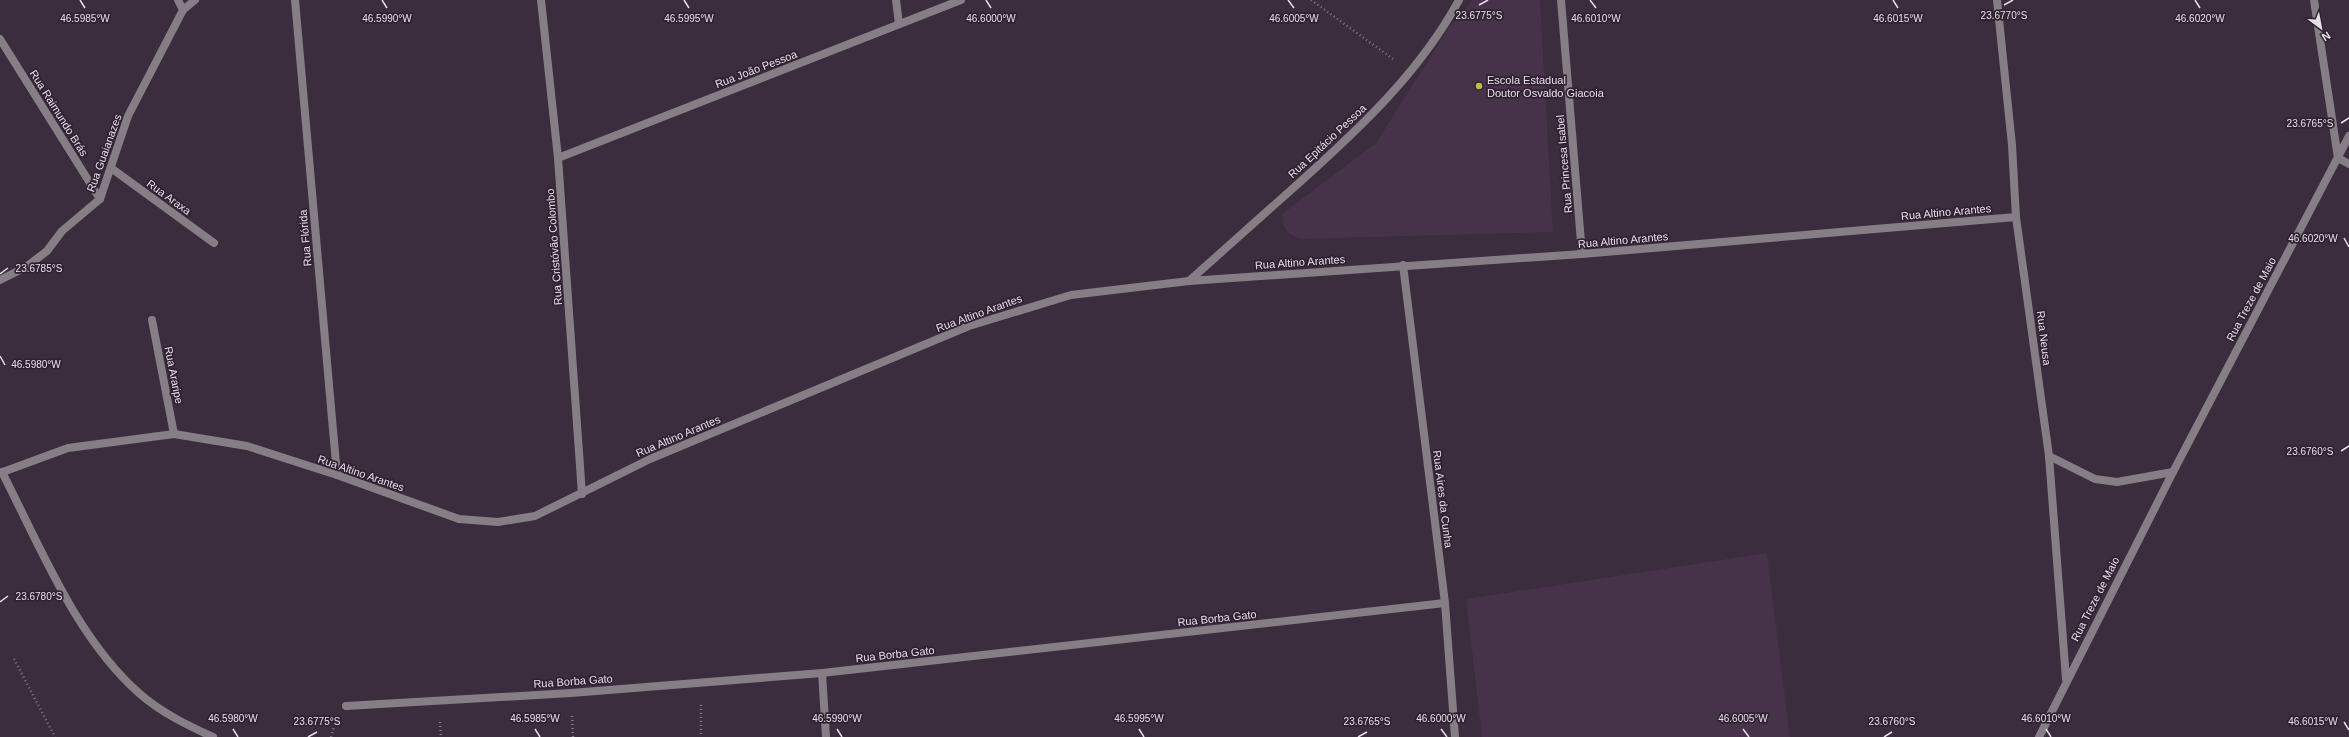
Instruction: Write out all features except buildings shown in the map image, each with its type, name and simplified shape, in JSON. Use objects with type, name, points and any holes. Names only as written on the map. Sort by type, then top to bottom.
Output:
[{"type":"street","points":[[178,0],[183,10],[195,0]]},
{"type":"street","name":"Rua Flórida","points":[[295,0],[337,475]]},
{"type":"street","name":"Rua Cristóvão Colombo","points":[[541,0],[558,158],[582,494]]},
{"type":"street","points":[[896,0],[899,24]]},
{"type":"street","name":"Rua João Pessoa","points":[[558,158],[961,0]]},
{"type":"street","name":"Rua Epitácio Pessoa","points":[[1189,281],[1360,128],[1411,72],[1448,19],[1459,0]]},
{"type":"street","name":"Rua Princesa Isabel","points":[[1561,0],[1582,254]]},
{"type":"street","name":"Rua Neusa","points":[[1997,0],[2012,145],[2016,217],[2049,456],[2066,679]]},
{"type":"street","points":[[2314,0],[2338,158],[2349,164]]},
{"type":"street","name":"Rua Guaianazes","points":[[0,280],[26,267],[47,251],[62,231],[100,199],[128,116],[183,10]]},
{"type":"street","name":"Rua Raimundo Brás","points":[[0,39],[100,199]]},
{"type":"street","name":"Rua Treze de Maio","points":[[2039,737],[2066,679],[2349,136]]},
{"type":"street","name":"Rua Araxa","points":[[111,168],[214,243]]},
{"type":"street","name":"Rua Altino Arantes","points":[[1,473],[68,448],[174,434],[247,446],[337,475],[459,519],[498,522],[534,516],[582,494],[650,459],[969,326],[1071,295],[1189,281],[1403,265],[1582,254],[2016,217]]},
{"type":"street","name":"Rua Aires da Cunha","points":[[1403,265],[1444,603],[1454,737]]},
{"type":"street","name":"Rua Araripe","points":[[152,320],[174,434]]},
{"type":"street","points":[[2049,456],[2095,479],[2117,482],[2173,472]]},
{"type":"street","points":[[1,473],[75,616],[105,656],[140,694],[178,721],[213,737]]},
{"type":"street","name":"Rua Borba Gato","points":[[346,706],[571,693],[822,673],[1444,603]]},
{"type":"street","points":[[822,673],[826,737]]},
{"type":"path","points":[[1311,0],[1411,72]]},
{"type":"path","points":[[14,659],[55,737]]},
{"type":"path","points":[[700,682],[701,737]]},
{"type":"shaded area","name":"Escola Estadual Doutor Osvaldo Giacoia","points":[[1473,0],[1540,0],[1553,232],[1299,239],[1290,234],[1283,225],[1282,214],[1376,143],[1448,29]]},
{"type":"shaded area","points":[[1767,553],[1790,737],[1482,737],[1466,599]]},
{"type":"place","name":"Escola Estadual Doutor Osvaldo Giacoia","points":[[1479,86]]}]
